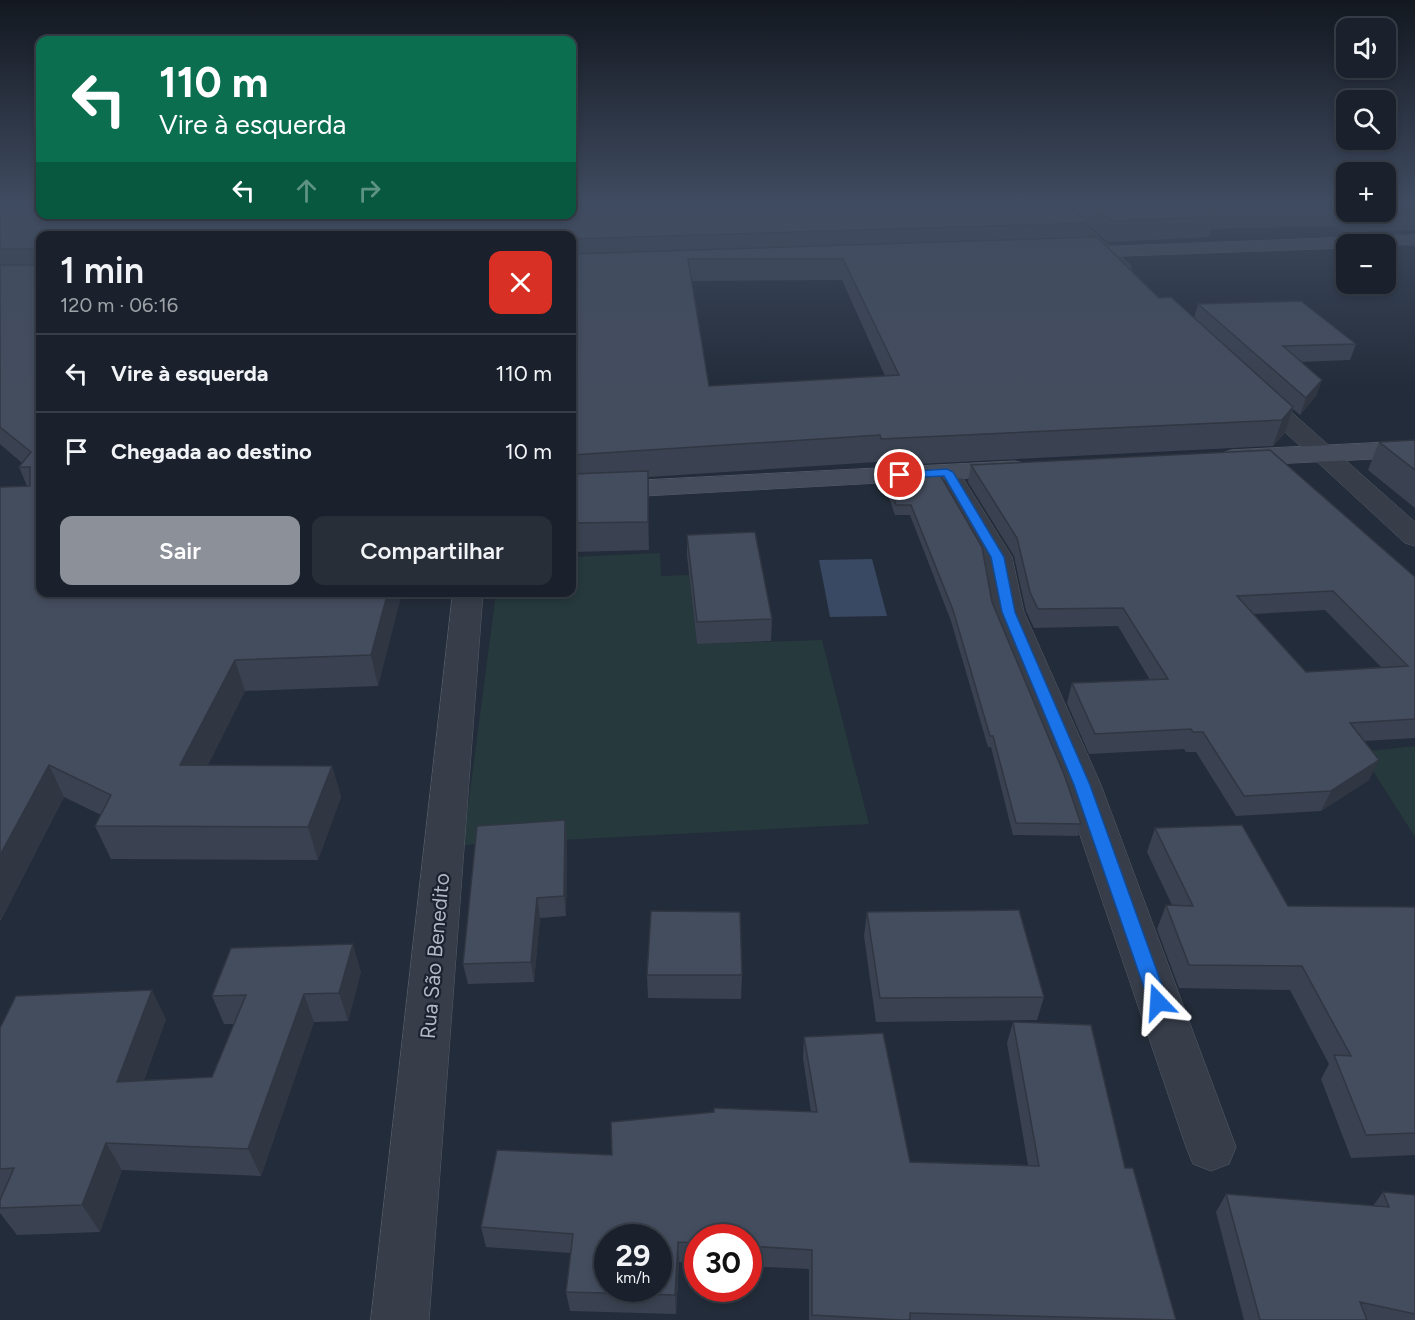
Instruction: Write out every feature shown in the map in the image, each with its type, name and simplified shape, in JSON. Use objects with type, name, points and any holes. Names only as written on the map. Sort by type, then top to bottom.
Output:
[{"type":"main road","points":[[1205,460],[1415,448]]},
{"type":"main road","points":[[576,492],[1041,468]]},
{"type":"street","points":[[1117,264],[1139,284]]},
{"type":"street","points":[[1235,373],[1415,537]]},
{"type":"street","points":[[947,472],[998,557],[1008,612],[1082,785],[1210,1147]]},
{"type":"street","name":"Rua São Benedito","points":[[400,1320],[468,597]]},
{"type":"shaded area","points":[[660,553],[661,576],[689,575],[697,644],[822,640],[869,824],[463,845],[495,597],[576,597],[576,557]]},
{"type":"shaded area","points":[[1415,746],[1415,837],[1361,752]]},
{"type":"water","points":[[872,559],[887,616],[830,617],[819,560]]},
{"type":"building","points":[[36,264],[36,597],[387,597],[371,655],[235,660],[180,765],[332,766],[308,827],[95,826],[111,795],[49,765],[0,855],[0,488],[30,486],[30,467],[19,467],[31,452],[0,427],[0,265]]},
{"type":"building","points":[[576,264],[689,264],[709,386],[899,375],[845,264],[1124,264],[1159,298],[1171,297],[1293,407],[1282,420],[881,439],[880,435],[576,455]]},
{"type":"building","points":[[1301,301],[1356,344],[1283,346],[1322,380],[1306,398],[1198,304]]},
{"type":"building","points":[[1415,440],[1415,470],[1379,442]]},
{"type":"building","points":[[1270,450],[1415,577],[1415,719],[1350,723],[1379,760],[1331,791],[1244,796],[1203,732],[1193,732],[1191,729],[1095,734],[1072,683],[1168,679],[1123,608],[1038,609],[1030,592],[1017,538],[971,465]],"holes":[[[1333,591],[1408,666],[1306,672],[1237,596]]]},
{"type":"building","points":[[648,471],[648,522],[576,523],[576,474]]},
{"type":"building","points":[[939,473],[982,547],[992,602],[1064,774],[1081,824],[1016,823],[993,736],[990,736],[953,610],[911,505],[896,505],[886,476]]},
{"type":"building","points":[[755,532],[772,619],[697,622],[687,535]]},
{"type":"building","points":[[565,820],[564,896],[537,898],[531,962],[463,964],[477,826]]},
{"type":"building","points":[[1242,825],[1288,906],[1415,907],[1415,1133],[1366,1135],[1334,1055],[1351,1056],[1302,966],[1189,965],[1166,905],[1193,906],[1155,828]]},
{"type":"building","points":[[1019,910],[1044,997],[880,998],[867,912]]},
{"type":"building","points":[[651,911],[740,912],[742,975],[647,975]]},
{"type":"building","points":[[353,944],[339,993],[304,994],[248,1149],[106,1143],[82,1205],[0,1208],[0,1200],[14,1168],[0,1169],[0,1028],[16,996],[152,990],[117,1082],[212,1077],[246,995],[212,996],[231,948]]},
{"type":"building","points":[[1013,1022],[1091,1025],[1125,1168],[1133,1168],[1176,1320],[910,1313],[910,1320],[900,1320],[812,1315],[812,1250],[762,1247],[762,1224],[684,1224],[684,1242],[678,1242],[675,1295],[672,1295],[672,1224],[594,1224],[594,1293],[566,1292],[573,1234],[481,1227],[497,1150],[612,1155],[611,1122],[714,1112],[714,1108],[817,1112],[804,1037],[883,1033],[910,1162],[1039,1166]]},
{"type":"building","points":[[1383,1192],[1415,1195],[1415,1314],[1360,1302],[1367,1320],[1260,1320],[1226,1194],[1389,1207]]},
{"type":"route","points":[[900,475],[947,472],[998,557],[1002,590],[1008,612],[1082,785],[1158,1002]]}]
